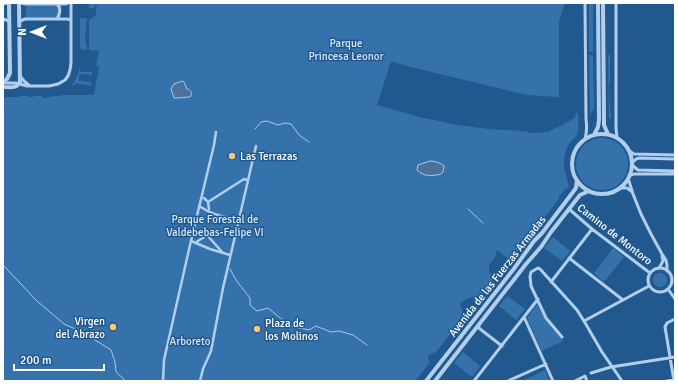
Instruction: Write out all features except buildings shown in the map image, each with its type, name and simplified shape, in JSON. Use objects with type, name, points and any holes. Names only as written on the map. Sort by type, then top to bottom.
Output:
[{"type":"street","points":[[3,4],[8,3],[10,73],[7,79],[3,82]]},
{"type":"street","points":[[3,82],[32,86],[54,85],[65,80],[68,76],[71,63],[71,20],[69,3],[20,3],[19,84]]},
{"type":"street","points":[[585,3],[587,124],[585,139]]},
{"type":"street","points":[[594,135],[598,127],[598,3]]},
{"type":"street","points":[[603,3],[604,125],[608,134]]},
{"type":"street","points":[[616,3],[617,138]]},
{"type":"street","points":[[56,4],[60,11],[57,19]]},
{"type":"street","points":[[3,19],[9,20]]},
{"type":"street","points":[[20,21],[25,19],[71,20]]},
{"type":"street","points":[[20,76],[28,85],[32,86]]},
{"type":"street","points":[[3,87],[14,87],[19,84]]},
{"type":"street","points":[[163,381],[164,360],[216,132]]},
{"type":"street","points":[[608,134],[617,138],[624,144],[631,156],[632,164],[629,176],[619,188],[613,192],[597,193],[589,191],[577,180],[573,171],[572,159],[576,147],[585,139],[594,135],[608,134]]},
{"type":"street","points":[[200,381],[203,369],[211,351],[230,255],[256,146]]},
{"type":"street","points":[[628,150],[634,154],[675,155]]},
{"type":"street","points":[[632,164],[636,159],[640,158],[675,159]]},
{"type":"street","points":[[632,164],[638,170],[675,171]]},
{"type":"street","points":[[629,176],[635,174],[675,174]]},
{"type":"street","points":[[629,176],[633,194],[641,214],[666,260],[667,271],[671,278],[671,283],[668,289],[658,292],[654,291],[649,286],[648,279],[650,273],[658,268],[663,261],[662,254]]},
{"type":"street","points":[[208,202],[244,179],[247,180]]},
{"type":"street","name":"Avenida de las Fuerzas Armadas","points":[[426,381],[573,192],[576,188],[577,180]]},
{"type":"street","points":[[619,188],[630,189],[633,194]]},
{"type":"street","name":"Avenida de las Fuerzas Armadas","points":[[435,381],[526,264],[541,247],[580,195],[589,191]]},
{"type":"street","points":[[204,198],[208,202],[209,209]]},
{"type":"street","points":[[199,206],[218,216],[230,218],[239,217]]},
{"type":"street","name":"Camino de Montoro","points":[[569,210],[650,273]]},
{"type":"street","points":[[551,282],[592,229]]},
{"type":"street","points":[[195,243],[207,235],[223,253]]},
{"type":"street","points":[[191,241],[230,255]]},
{"type":"street","points":[[569,258],[623,300]]},
{"type":"street","points":[[658,268],[667,271]]},
{"type":"street","points":[[562,337],[546,318],[531,286],[531,272],[534,269],[540,269],[577,310],[622,381]]},
{"type":"street","points":[[671,278],[675,274]]},
{"type":"street","points":[[584,320],[649,286]]},
{"type":"street","points":[[668,289],[675,299]]},
{"type":"street","points":[[474,381],[538,299]]},
{"type":"street","points":[[524,317],[553,381]]},
{"type":"street","points":[[667,381],[674,380],[665,327],[667,323],[675,319]]},
{"type":"street","points":[[478,326],[502,346]]},
{"type":"street","points":[[591,373],[612,367],[675,357]]},
{"type":"street","points":[[508,381],[546,364]]},
{"type":"street","points":[[575,381],[585,376],[587,381]]},
{"type":"green space","name":"Parque Forestal de Valdebebas-Felipe VI","points":[[89,3],[565,3],[559,21],[559,97],[527,95],[391,61],[377,105],[419,117],[458,125],[488,129],[525,131],[532,133],[548,132],[575,118],[576,113],[578,113],[578,132],[568,146],[564,158],[564,169],[568,189],[566,188],[558,198],[559,199],[511,261],[497,250],[495,258],[489,265],[492,278],[489,286],[481,295],[471,297],[460,303],[464,317],[436,352],[428,356],[428,360],[430,362],[415,381],[3,381],[3,98],[19,96],[42,96],[42,98],[64,95],[94,95],[99,67],[96,66],[99,51],[89,50],[89,20],[96,15],[97,6],[95,5],[94,8],[89,8]]},
{"type":"green space","points":[[589,3],[593,3],[593,52],[589,52]]},
{"type":"green space","points":[[61,4],[61,18],[26,18],[26,5]]},
{"type":"green space","points":[[80,18],[87,18],[85,37],[87,50],[80,49]]},
{"type":"green space","points":[[589,55],[593,55],[594,108],[590,115]]},
{"type":"green space","points":[[608,55],[610,55],[609,87],[611,118],[609,118]]},
{"type":"green space","points":[[80,65],[80,72],[92,72],[92,75],[79,74],[79,81],[91,82],[91,86],[75,83],[75,85],[72,85],[78,75]]},
{"type":"green space","points":[[597,138],[607,138],[621,145],[628,159],[628,169],[621,183],[607,190],[597,190],[587,186],[580,179],[576,169],[576,159],[580,149],[587,142]]},
{"type":"green space","points":[[553,237],[570,251],[562,261],[544,248]]},
{"type":"green space","points":[[613,248],[624,257],[604,282],[594,273]]},
{"type":"green space","points":[[657,273],[663,273],[667,277],[667,283],[663,287],[657,287],[653,283],[653,277]]},
{"type":"green space","points":[[507,296],[525,309],[516,320],[499,306]]},
{"type":"green space","points":[[537,304],[545,319],[563,341],[542,351],[527,318]]},
{"type":"green space","points":[[463,352],[480,366],[472,377],[454,363]]},
{"type":"green space","points":[[545,370],[549,381],[522,381]]},
{"type":"shaded area","points":[[182,81],[187,89],[191,91],[191,96],[174,98],[171,89],[174,84]]},
{"type":"shaded area","points":[[430,161],[438,162],[444,166],[441,174],[425,175],[417,170],[418,165]]},
{"type":"waterway","points":[[255,129],[261,122],[267,121],[278,125],[285,123],[291,124],[299,135],[309,142]]},
{"type":"waterway","points":[[468,209],[483,223]]},
{"type":"waterway","points":[[3,265],[37,301],[64,324],[84,333],[111,350],[115,362],[116,372],[126,381]]},
{"type":"waterway","points":[[230,269],[236,280],[250,298],[250,305],[257,311],[268,308],[290,326],[309,330],[316,326],[331,332],[339,331],[353,335],[367,345]]},
{"type":"place","name":"Las Terrazas","points":[[232,156]]},
{"type":"place","name":"Virgen del Abrazo","points":[[113,327]]},
{"type":"place","name":"Plaza de los Molinos","points":[[257,329]]},
{"type":"park label","name":"Parque Princesa Leonor","points":[[346,49]]},
{"type":"park label","name":"Arboreto","points":[[190,341]]}]
